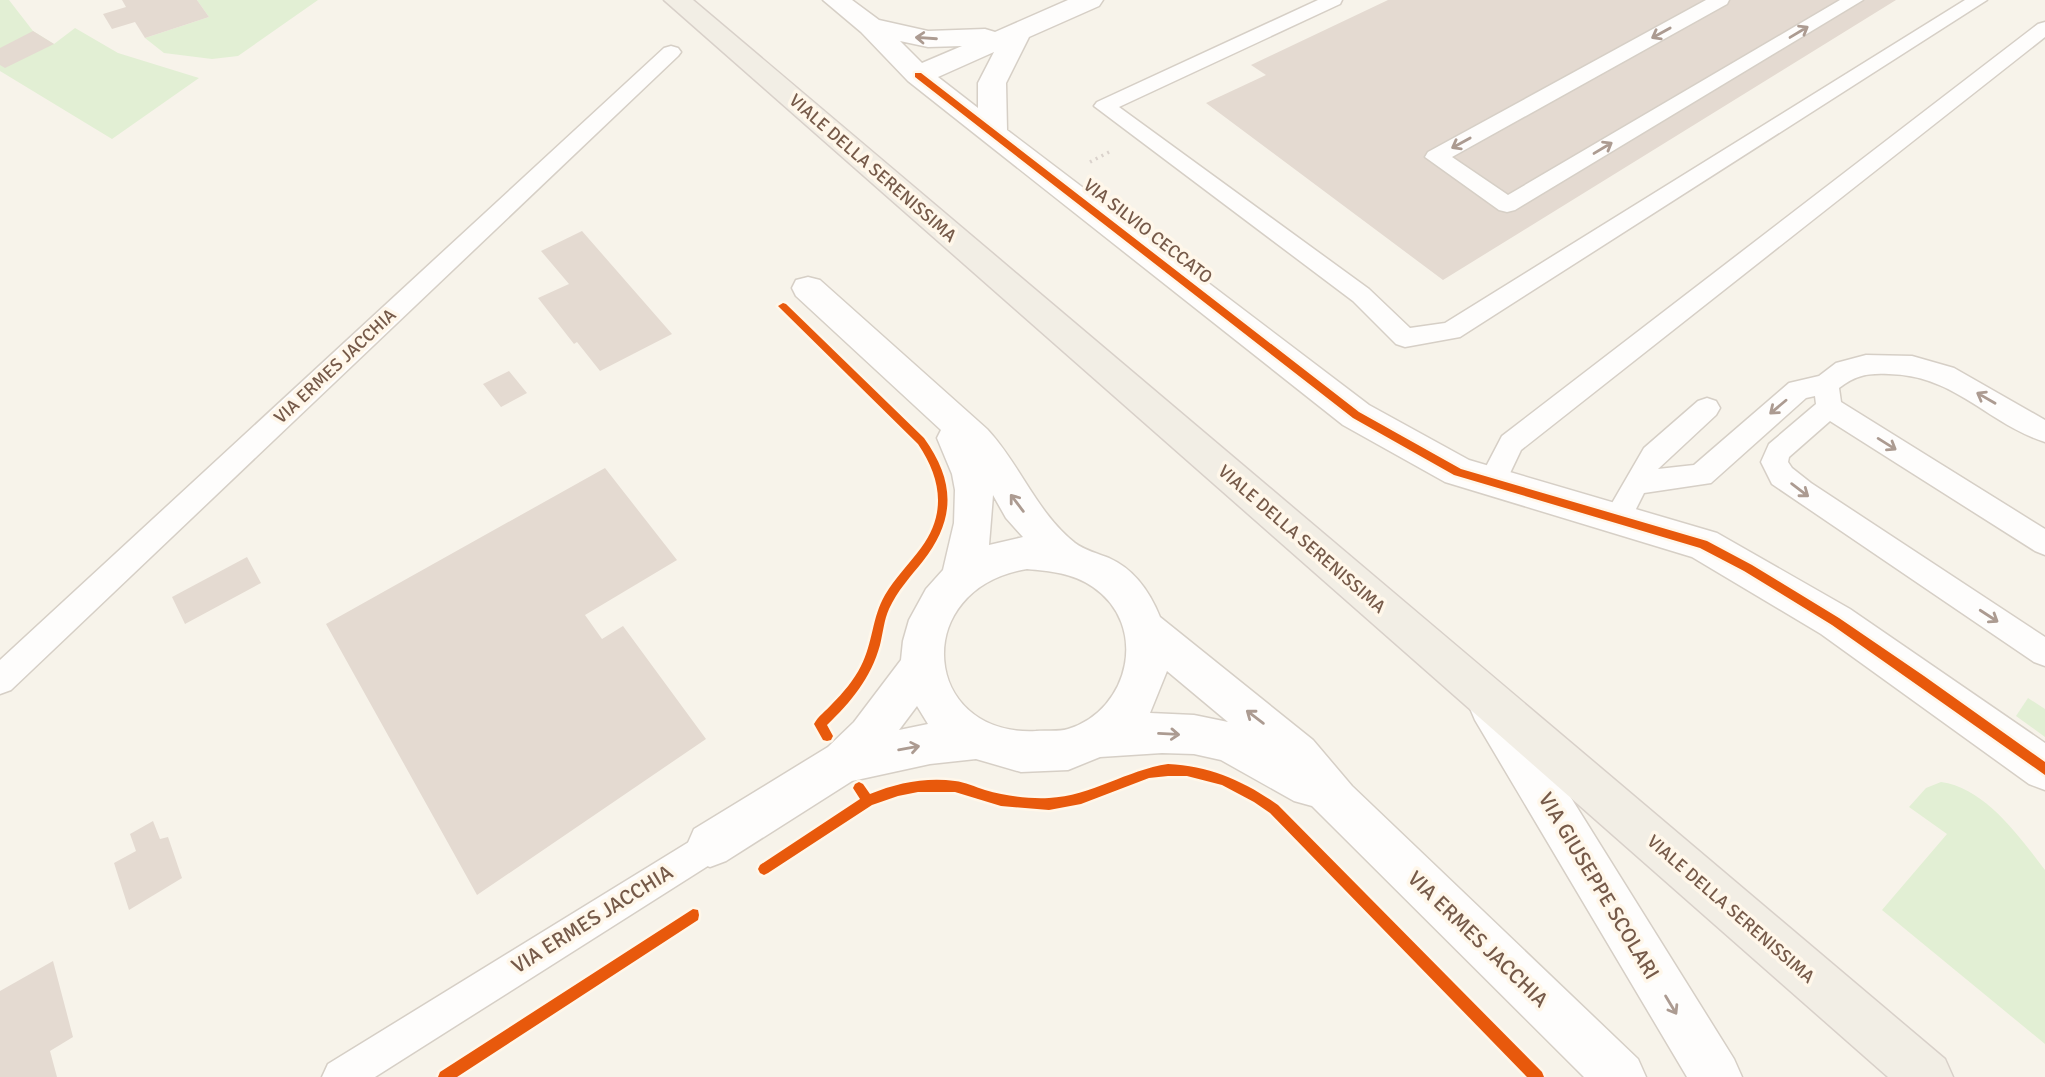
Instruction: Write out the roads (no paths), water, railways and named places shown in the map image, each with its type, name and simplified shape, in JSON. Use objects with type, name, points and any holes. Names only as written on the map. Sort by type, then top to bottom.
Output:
[{"type":"main road","name":"VIALE DELLA SERENISSIMA","points":[[677,0],[1927,1077]]},
{"type":"street","points":[[836,0],[870,26],[929,39],[973,38],[1018,31]]},
{"type":"street","points":[[918,75],[1090,0]]},
{"type":"street","name":"VIA SILVIO CECCATO","points":[[870,26],[918,75],[1356,415],[1458,472],[1492,482],[1626,500],[1796,593],[2045,769]]},
{"type":"street","points":[[993,133],[992,83],[1018,31]]},
{"type":"street","name":"VIA ERMES JACCHIA","points":[[808,288],[986,452],[1019,507],[1062,555]]},
{"type":"street","name":"VIA ERMES JACCHIA","points":[[933,404],[967,459],[972,478],[976,503],[973,539],[961,577]]},
{"type":"street","name":"VIA ERMES JACCHIA","points":[[1101,737],[1126,715],[1143,688],[1150,660],[1147,629],[1135,604],[1116,581],[1091,565],[1062,555],[1027,553],[991,560],[961,577],[937,602],[924,632],[922,666],[931,694],[949,719],[975,739],[1006,750],[1038,754],[1071,749],[1101,737],[1152,733],[1188,734],[1222,740],[1254,754],[1336,801]]},
{"type":"street","name":"VIA ERMES JACCHIA","points":[[1147,629],[1298,754],[1336,801],[1620,1077]]},
{"type":"street","name":"VIA ERMES JACCHIA","points":[[710,845],[843,762],[878,725],[922,666]]},
{"type":"street","name":"VIA GIUSEPPE SCOLARI","points":[[1483,695],[1716,1077]]},
{"type":"street","name":"VIA ERMES JACCHIA","points":[[843,762],[917,746],[975,739]]},
{"type":"lane","points":[[1333,0],[1104,106],[1146,133],[1361,295],[1405,338],[1451,331],[1978,0]]},
{"type":"lane","points":[[1720,0],[1436,157],[1507,205],[1854,0]]},
{"type":"lane","points":[[1492,482],[1511,443],[2045,28]]},
{"type":"lane","name":"VIA ERMES JACCHIA","points":[[0,680],[671,52]]},
{"type":"lane","points":[[2045,432],[1945,375],[1912,365],[1866,364],[1845,370],[1828,396],[1778,451],[1774,462],[1782,475],[1824,507],[2045,653]]},
{"type":"lane","points":[[1626,500],[1702,475],[1798,390],[1828,396],[2045,543]]},
{"type":"lane","points":[[1626,500],[1653,455],[1707,408]]},
{"type":"lane","name":"VIA ERMES JACCHIA","points":[[341,1077],[710,845]]}]
